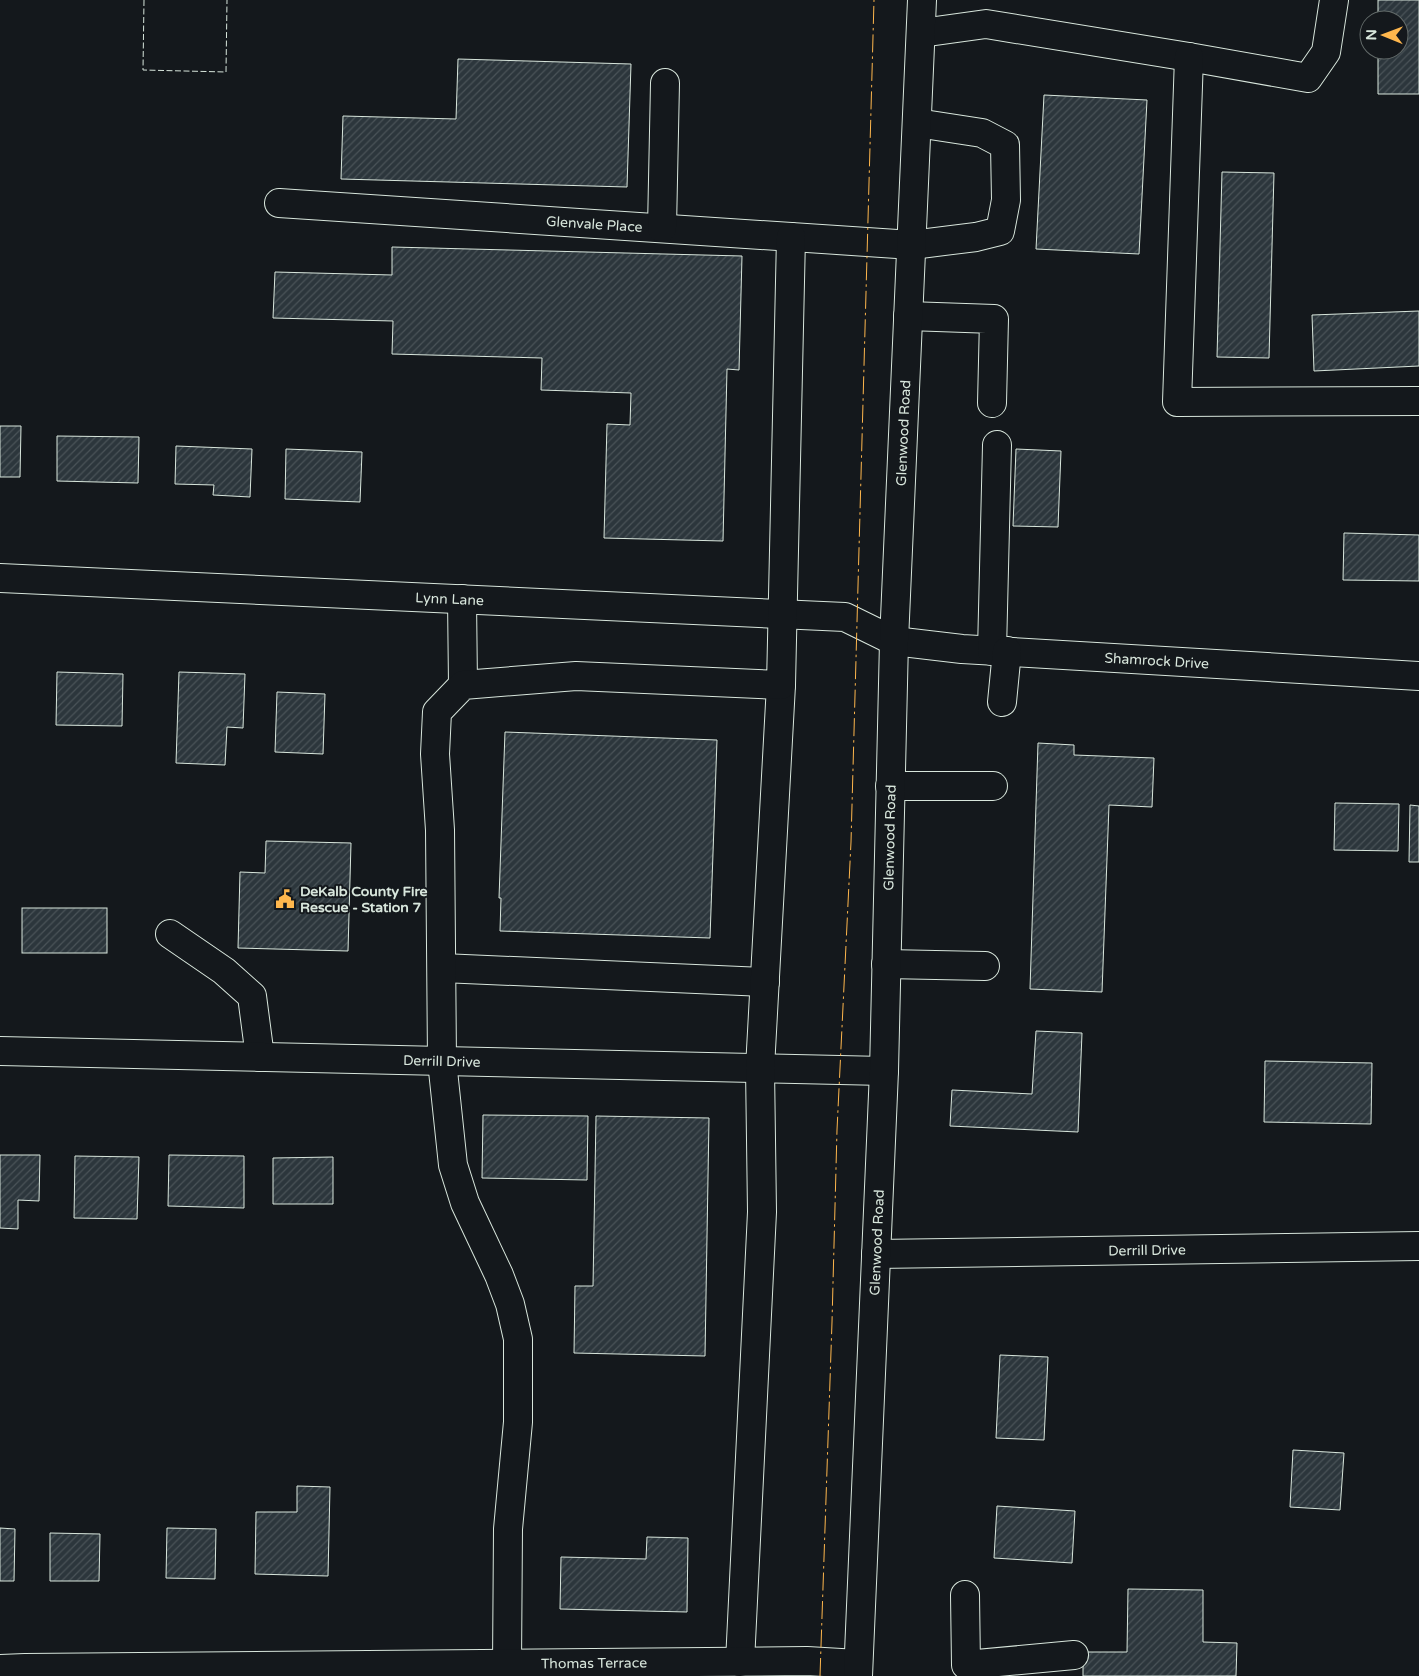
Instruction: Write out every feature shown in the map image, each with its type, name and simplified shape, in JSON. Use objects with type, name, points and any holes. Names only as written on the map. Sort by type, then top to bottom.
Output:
[{"type":"street","name":"Glenwood Road","points":[[858,1670],[884,1071],[894,641],[922,0]]},
{"type":"street","points":[[920,33],[986,24],[1308,78],[1326,52],[1334,0]]},
{"type":"street","points":[[1189,57],[1177,402],[1419,401]]},
{"type":"street","points":[[662,228],[665,83]]},
{"type":"street","name":"Glenvale Place","points":[[279,203],[912,245],[976,237],[1000,231],[1006,200],[1006,144],[982,133],[917,123]]},
{"type":"street","points":[[740,1662],[762,1212],[760,1068],[781,685],[791,237]]},
{"type":"street","points":[[908,316],[994,319],[992,403]]},
{"type":"street","points":[[997,445],[999,651],[1002,702]]},
{"type":"street","name":"Lynn Lane","points":[[0,578],[845,617],[894,641]]},
{"type":"street","points":[[462,599],[462,685]]},
{"type":"street","name":"Shamrock Drive","points":[[894,641],[999,651],[1419,676]]},
{"type":"street","points":[[507,1664],[508,1529],[518,1422],[518,1339],[510,1304],[499,1275],[465,1203],[452,1165],[442,1061],[440,830],[435,754],[437,712],[462,685],[576,676],[781,685]]},
{"type":"street","points":[[890,786],[993,786]]},
{"type":"street","points":[[170,934],[224,971],[252,996],[260,1057]]},
{"type":"street","points":[[886,964],[985,966]]},
{"type":"street","points":[[442,968],[765,982]]},
{"type":"street","name":"Derrill Drive","points":[[0,1051],[884,1071]]},
{"type":"street","name":"Derrill Drive","points":[[876,1254],[1419,1246]]},
{"type":"street","points":[[965,1595],[966,1665],[1074,1655]]},
{"type":"street","name":"Thomas Terrace","points":[[0,1669],[807,1661],[858,1670]]},
{"type":"building","points":[[1378,0],[1419,0],[1419,94],[1378,94],[1378,60],[1409,60],[1409,10],[1378,10]]},
{"type":"building","points":[[458,59],[631,64],[627,187],[341,179],[343,116],[456,119]]},
{"type":"building","points":[[1044,95],[1147,100],[1139,254],[1036,249]]},
{"type":"building","points":[[1222,172],[1274,173],[1269,358],[1217,357]]},
{"type":"building","points":[[392,247],[742,256],[739,370],[727,369],[723,541],[604,538],[607,424],[630,425],[631,393],[541,390],[542,358],[392,354],[393,321],[273,318],[275,272],[392,275]]},
{"type":"building","points":[[1419,311],[1419,366],[1314,371],[1312,315]]},
{"type":"building","points":[[0,426],[21,426],[20,477],[0,477]]},
{"type":"building","points":[[57,436],[139,437],[138,483],[57,481]]},
{"type":"building","points":[[176,446],[252,449],[250,497],[213,495],[214,485],[175,484]]},
{"type":"building","points":[[286,449],[362,452],[360,502],[285,499]]},
{"type":"building","points":[[1016,449],[1061,451],[1058,527],[1013,526]]},
{"type":"building","points":[[1344,533],[1419,535],[1419,581],[1343,580]]},
{"type":"building","points":[[57,672],[123,674],[122,726],[56,725]]},
{"type":"building","points":[[179,672],[245,674],[243,728],[227,727],[225,765],[176,763]]},
{"type":"building","points":[[277,692],[325,694],[323,754],[275,752]]},
{"type":"building","points":[[505,732],[717,740],[710,938],[500,931],[501,898],[499,898]]},
{"type":"building","points":[[1038,743],[1074,745],[1074,755],[1154,758],[1152,807],[1109,805],[1102,992],[1030,989]]},
{"type":"building","points":[[1335,803],[1399,804],[1398,851],[1334,850]]},
{"type":"building","points":[[1410,805],[1419,806],[1419,862],[1409,862]]},
{"type":"building","points":[[266,841],[351,843],[348,951],[238,948],[240,872],[265,873]]},
{"type":"building","points":[[22,908],[107,908],[107,953],[22,953]]},
{"type":"building","points":[[1036,1031],[1082,1033],[1078,1132],[950,1126],[952,1090],[1032,1094]]},
{"type":"building","points":[[1265,1061],[1372,1063],[1371,1124],[1264,1122]]},
{"type":"building","points":[[483,1115],[588,1116],[587,1180],[482,1178]]},
{"type":"building","points":[[596,1116],[709,1118],[705,1356],[574,1353],[575,1286],[593,1286]]},
{"type":"building","points":[[0,1155],[40,1155],[39,1201],[18,1200],[18,1229],[0,1228]]},
{"type":"building","points":[[169,1155],[244,1156],[244,1208],[168,1206]]},
{"type":"building","points":[[75,1156],[139,1157],[137,1219],[74,1218]]},
{"type":"building","points":[[333,1157],[333,1204],[273,1204],[273,1158]]},
{"type":"building","points":[[1000,1355],[1048,1357],[1044,1440],[996,1438]]},
{"type":"building","points":[[1293,1450],[1344,1453],[1340,1510],[1290,1507]]},
{"type":"building","points":[[297,1486],[330,1487],[328,1576],[255,1574],[256,1512],[297,1512]]},
{"type":"building","points":[[997,1506],[1075,1511],[1072,1563],[994,1558]]},
{"type":"building","points":[[0,1528],[15,1529],[14,1581],[0,1581]]},
{"type":"building","points":[[167,1528],[216,1529],[215,1579],[166,1578]]},
{"type":"building","points":[[50,1533],[100,1534],[99,1581],[50,1581]]},
{"type":"building","points":[[647,1537],[688,1538],[687,1612],[560,1609],[561,1557],[646,1559]]},
{"type":"building","points":[[1128,1589],[1203,1590],[1203,1642],[1237,1643],[1236,1676],[1083,1676],[1083,1652],[1127,1652]]},
{"type":"fence","points":[[144,0],[143,70],[226,72],[227,0]]},
{"type":"power","points":[[820,1676],[837,1130],[851,842],[874,0]]},
{"type":"place","name":"DeKalb County Fire Rescue - Station 7","points":[[285,899]]}]
